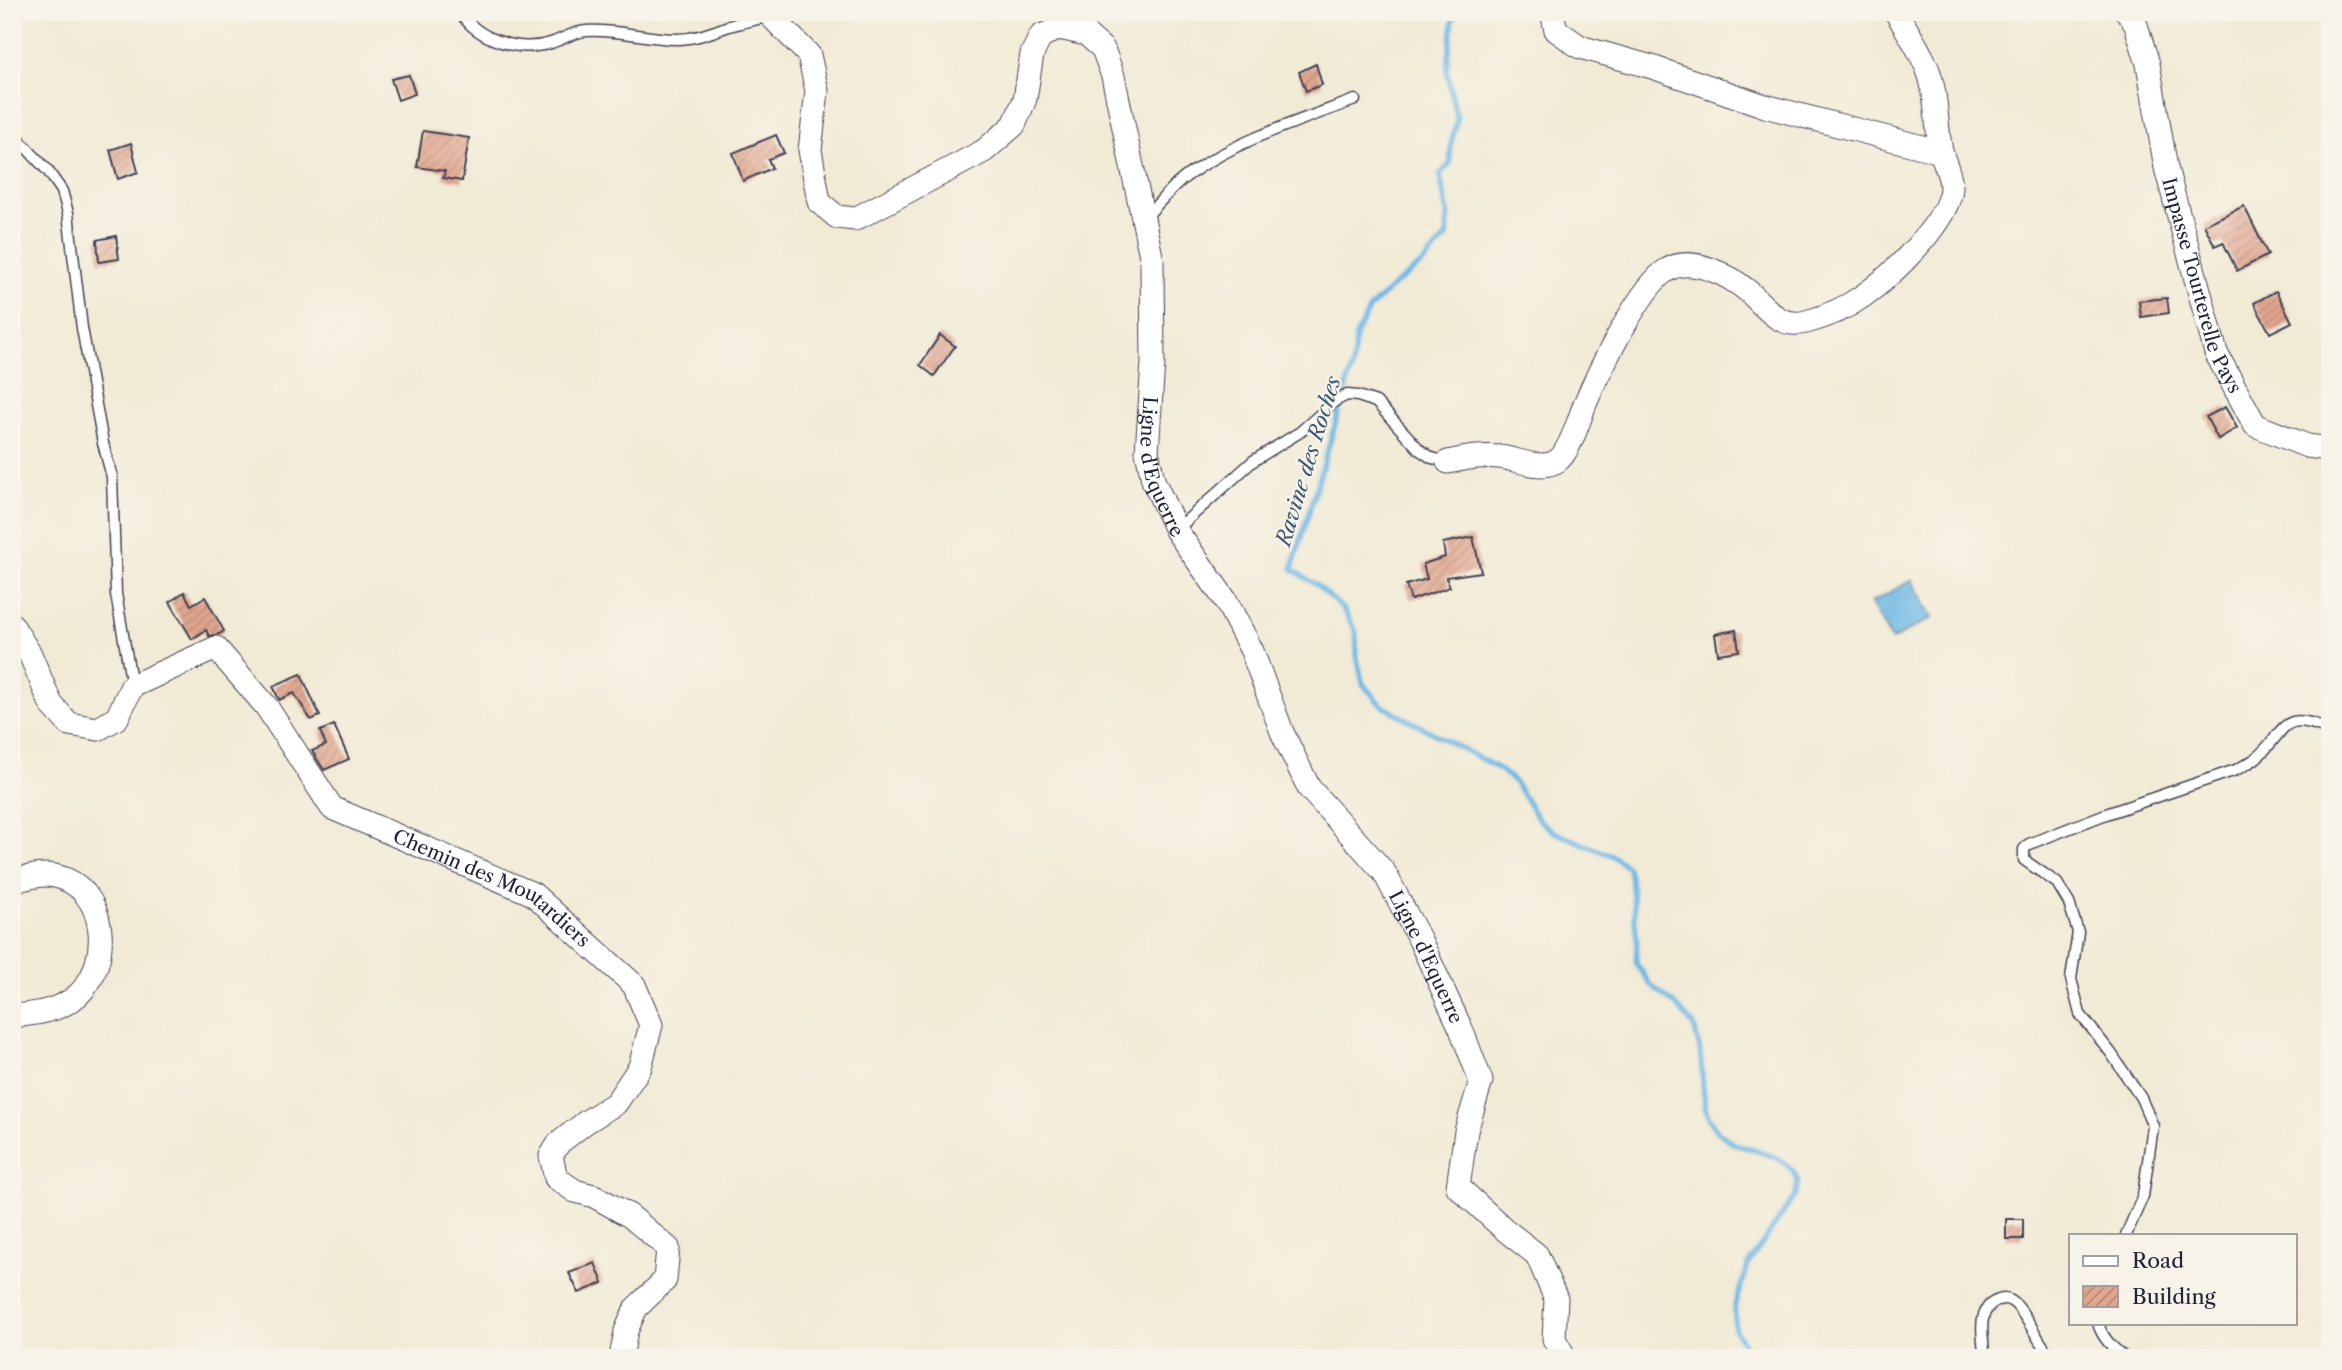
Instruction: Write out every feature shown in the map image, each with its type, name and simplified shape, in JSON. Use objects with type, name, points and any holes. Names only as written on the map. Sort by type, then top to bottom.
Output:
[{"type":"street","points":[[1552,12],[1556,30],[1580,47],[1652,67],[1765,106],[1941,152]]},
{"type":"street","points":[[1448,462],[1474,456],[1502,457],[1528,464],[1549,464],[1559,460],[1567,448],[1610,352],[1633,313],[1657,277],[1678,264],[1691,263],[1716,272],[1746,289],[1776,318],[1790,323],[1802,323],[1827,316],[1863,296],[1923,242],[1947,202],[1951,186],[1941,152],[1935,101],[1926,64],[1896,12]]},
{"type":"street","name":"Impasse Tourterelle Pays","points":[[2127,12],[2136,25],[2148,64],[2166,168],[2216,353],[2255,425],[2307,446],[2330,449]]},
{"type":"street","name":"Ligne d'Equerre","points":[[769,14],[809,55],[817,91],[810,150],[819,202],[837,217],[855,219],[984,150],[1014,125],[1025,99],[1032,54],[1041,36],[1060,28],[1087,34],[1103,48],[1113,76],[1152,261],[1153,363],[1147,451],[1153,480],[1176,530],[1226,601],[1252,651],[1282,732],[1309,788],[1384,872],[1420,940],[1461,1029],[1481,1081],[1466,1131],[1458,1187],[1537,1255],[1556,1299],[1554,1339],[1565,1358]]},
{"type":"street","points":[[12,625],[30,654],[51,704],[69,724],[98,729],[117,718],[132,687]]},
{"type":"street","name":"Chemin des Moutardiers","points":[[132,687],[216,648],[266,706],[332,808],[533,894],[634,985],[651,1025],[640,1067],[616,1103],[559,1143],[551,1156],[556,1178],[575,1191],[593,1196],[630,1216],[668,1248],[665,1280],[636,1308],[626,1331],[621,1358]]},
{"type":"street","points":[[12,881],[37,875],[67,880],[89,897],[98,918],[102,942],[99,961],[90,982],[76,997],[42,1014],[12,1016]]},
{"type":"lane","points":[[460,12],[467,23],[486,36],[509,44],[528,46],[549,43],[583,31],[680,39],[703,36],[769,14]]},
{"type":"lane","points":[[1143,220],[1171,189],[1200,168],[1259,136],[1355,100]]},
{"type":"lane","points":[[12,128],[62,191],[68,213],[82,328],[103,443],[112,477],[116,594],[132,687]]},
{"type":"lane","points":[[1176,530],[1253,461],[1300,432],[1335,401],[1347,395],[1376,402],[1420,450],[1432,458],[1448,462]]},
{"type":"lane","points":[[2126,1234],[2143,1196],[2153,1126],[2141,1098],[2080,1014],[2071,979],[2078,932],[2069,903],[2057,883],[2024,860],[2024,849],[2029,844],[2106,814],[2236,770],[2255,759],[2282,726],[2294,720],[2309,721],[2330,730]]},
{"type":"lane","points":[[1985,1358],[1982,1320],[1986,1309],[1995,1300],[2004,1298],[2011,1300],[2019,1308],[2051,1358]]},
{"type":"lane","points":[[2098,1324],[2100,1332],[2114,1350],[2125,1358]]},
{"type":"water","points":[[1912,580],[1932,618],[1892,640],[1871,603]]},
{"type":"building","points":[[1316,64],[1322,85],[1306,91],[1299,72]]},
{"type":"building","points":[[409,75],[415,94],[398,100],[391,79]]},
{"type":"building","points":[[423,131],[469,138],[462,181],[443,178],[445,171],[417,167]]},
{"type":"building","points":[[776,135],[784,153],[768,159],[772,168],[743,181],[733,153]]},
{"type":"building","points":[[131,143],[138,172],[118,179],[110,150]]},
{"type":"building","points":[[2244,206],[2268,255],[2237,271],[2223,242],[2215,246],[2204,225]]},
{"type":"building","points":[[116,236],[119,259],[99,262],[97,240]]},
{"type":"building","points":[[2276,291],[2292,322],[2270,333],[2254,303]]},
{"type":"building","points":[[2167,298],[2169,313],[2141,317],[2139,301]]},
{"type":"building","points":[[940,335],[955,346],[934,376],[920,365]]},
{"type":"building","points":[[2225,407],[2237,428],[2218,439],[2206,417]]},
{"type":"building","points":[[1473,537],[1481,572],[1446,577],[1450,587],[1411,600],[1406,585],[1427,579],[1423,564],[1445,557],[1443,543]]},
{"type":"building","points":[[184,592],[191,605],[205,597],[224,631],[209,636],[206,630],[192,639],[170,602]]},
{"type":"building","points":[[1736,630],[1739,651],[1718,654],[1715,634]]},
{"type":"building","points":[[301,674],[320,716],[311,720],[294,693],[279,700],[273,686]]},
{"type":"building","points":[[334,725],[349,759],[324,770],[312,751],[326,745],[320,731]]},
{"type":"building","points":[[2006,1219],[2023,1219],[2023,1239],[2006,1239]]},
{"type":"building","points":[[595,1263],[603,1283],[579,1293],[569,1273]]},
{"type":"waterway","name":"Ravine des Roches","points":[[1454,12],[1447,72],[1457,118],[1450,164],[1440,174],[1448,217],[1447,236],[1423,263],[1370,308],[1356,335],[1352,368],[1292,569],[1318,586],[1343,609],[1356,632],[1357,657],[1363,684],[1381,705],[1494,766],[1513,780],[1539,820],[1554,832],[1613,856],[1628,868],[1637,941],[1636,963],[1650,984],[1678,1007],[1694,1026],[1700,1050],[1705,1108],[1710,1120],[1715,1129],[1732,1143],[1775,1157],[1786,1164],[1794,1172],[1798,1182],[1795,1196],[1749,1263],[1735,1304],[1735,1330],[1747,1350],[1761,1358]]}]
